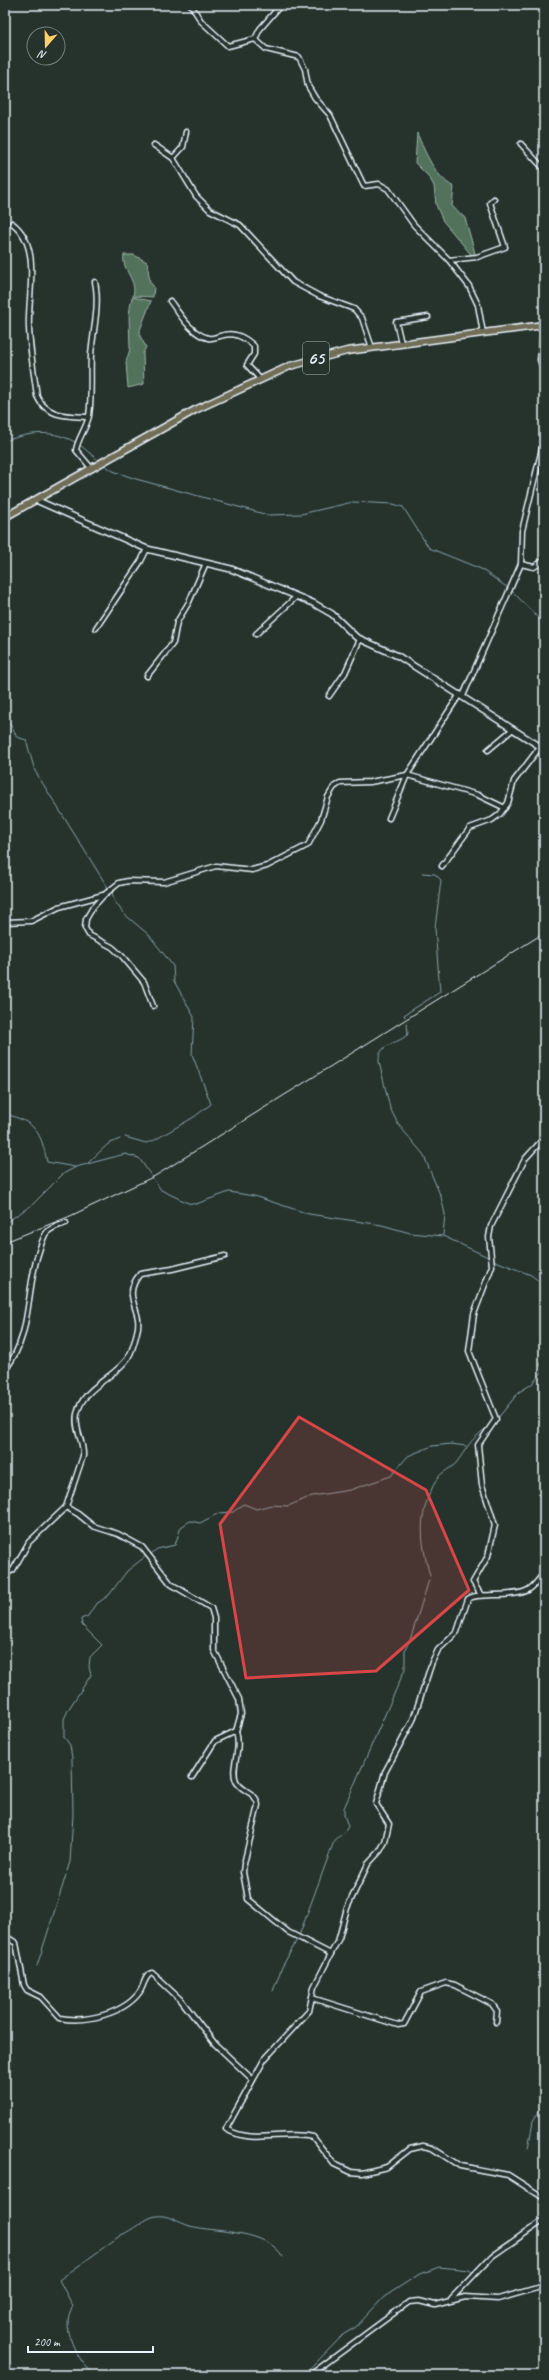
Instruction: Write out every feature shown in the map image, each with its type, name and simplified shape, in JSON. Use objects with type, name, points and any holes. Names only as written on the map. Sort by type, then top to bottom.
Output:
[{"type":"main road","name":"65","points":[[5,517],[195,410],[260,379],[326,355],[401,343],[544,325]]},
{"type":"street","points":[[191,5],[201,21],[228,46],[254,39],[260,29],[279,7]]},
{"type":"street","points":[[254,39],[266,49],[299,57],[306,69],[308,86],[315,98],[330,115],[364,186],[378,184],[388,189],[421,234],[449,260],[476,298],[483,333]]},
{"type":"street","points":[[172,158],[183,147],[186,132]]},
{"type":"street","points":[[521,144],[544,169]]},
{"type":"street","points":[[154,145],[172,158],[196,196],[214,213],[243,228],[293,282],[319,296],[354,309],[362,318],[372,348]]},
{"type":"street","points":[[449,260],[477,257],[505,247],[490,203],[494,199]]},
{"type":"street","points":[[12,223],[23,233],[29,247],[28,327],[37,396],[40,403],[48,411],[88,417]]},
{"type":"street","points":[[94,468],[77,453],[77,447],[78,440],[88,417],[91,355],[98,295],[95,282]]},
{"type":"street","points":[[170,301],[201,336],[211,339],[231,334],[242,337],[254,346],[254,354],[247,365],[260,379]]},
{"type":"street","points":[[401,343],[396,322],[428,317]]},
{"type":"street","points":[[544,325],[540,360],[544,372]]},
{"type":"street","points":[[389,818],[407,775],[461,695],[521,564],[522,531],[544,440]]},
{"type":"street","points":[[36,500],[147,549],[236,571],[326,610],[360,639],[398,656],[542,748],[514,781],[509,800],[505,808],[492,820],[470,828],[442,866]]},
{"type":"street","points":[[96,628],[141,561],[147,549]]},
{"type":"street","points":[[521,564],[534,567],[544,560]]},
{"type":"street","points":[[148,676],[173,643],[177,622],[190,602],[206,563]]},
{"type":"street","points":[[256,634],[296,596]]},
{"type":"street","points":[[329,696],[345,673],[360,639]]},
{"type":"street","points":[[488,750],[513,729]]},
{"type":"street","points":[[153,1006],[144,982],[122,956],[86,932],[85,924],[88,914],[104,895],[119,883],[128,880],[164,882],[216,866],[252,870],[263,868],[308,845],[321,820],[328,797],[337,784],[375,781],[407,775],[478,795],[505,808]]},
{"type":"street","points":[[5,922],[31,921],[59,907],[104,895]]},
{"type":"street","points":[[481,1594],[473,1582],[488,1556],[495,1525],[482,1485],[478,1445],[496,1418],[483,1390],[469,1347],[474,1314],[492,1266],[489,1237],[491,1226],[525,1159],[544,1138]]},
{"type":"street","points":[[5,1370],[17,1351],[23,1336],[28,1315],[33,1268],[45,1236],[51,1228],[66,1223]]},
{"type":"street","points":[[5,1574],[13,1570],[29,1542],[66,1508],[84,1451],[76,1429],[78,1410],[91,1390],[125,1361],[131,1351],[140,1323],[132,1301],[132,1290],[136,1279],[140,1274],[172,1269],[225,1256]]},
{"type":"street","points":[[66,1508],[78,1514],[93,1526],[118,1534],[142,1547],[171,1584],[211,1608],[214,1618],[214,1650],[239,1699],[242,1714],[236,1731],[239,1747],[233,1771],[235,1780],[241,1788],[256,1797],[258,1805],[243,1872],[248,1899],[288,1932],[331,1954]]},
{"type":"street","points":[[544,1574],[527,1591],[509,1596],[481,1594],[468,1599],[457,1632],[438,1650],[425,1678],[413,1720],[385,1772],[376,1800],[389,1824],[387,1837],[380,1851],[368,1864],[351,1899],[331,1954],[314,1987],[307,2015],[264,2060],[252,2079],[226,2129],[231,2132],[255,2138],[295,2135],[313,2137],[334,2164],[357,2173],[387,2167],[414,2147],[428,2146],[460,2166],[508,2175],[544,2198]]},
{"type":"street","points":[[192,1777],[215,1741],[236,1731]]},
{"type":"street","points":[[5,1936],[16,1943],[20,1976],[27,1990],[41,1997],[60,2018],[90,2018],[105,2015],[137,1996],[148,1975],[152,1973],[180,2000],[215,2044],[252,2079]]},
{"type":"street","points":[[312,1998],[398,2026],[404,2024],[422,1992],[440,1984],[450,1983],[492,2004],[497,2012],[496,2022]]},
{"type":"street","points":[[451,2299],[492,2256],[544,2220]]},
{"type":"street","points":[[310,2375],[409,2302],[419,2301],[435,2305],[451,2299],[473,2296],[498,2299],[544,2286]]},
{"type":"highlighted area","points":[[299,1417],[426,1490],[469,1590],[376,1671],[246,1678],[220,1524]]},
{"type":"green space","points":[[417,133],[427,156],[436,171],[447,183],[454,187],[452,206],[465,218],[475,253],[474,258],[443,221],[436,205],[434,186],[429,177],[415,163]]},
{"type":"green space","points":[[124,255],[134,255],[147,262],[150,282],[154,287],[153,297],[133,296],[134,290],[132,280],[125,265]]},
{"type":"green space","points":[[132,297],[151,301],[140,330],[140,336],[146,347],[143,353],[144,384],[128,388],[126,362],[130,349],[129,314]]},
{"type":"waterway","points":[[5,441],[41,433],[59,436],[77,443]]},
{"type":"waterway","points":[[80,445],[99,461]]},
{"type":"waterway","points":[[103,464],[113,471],[136,479],[268,515],[301,514],[353,502],[393,504],[403,507],[429,548],[481,569],[508,588]]},
{"type":"waterway","points":[[511,590],[544,624]]},
{"type":"waterway","points":[[5,715],[17,737],[26,740],[35,771],[108,888]]},
{"type":"waterway","points":[[405,1017],[404,1015],[440,992],[435,928],[441,880],[435,874],[422,873]]},
{"type":"waterway","points":[[112,892],[114,900],[123,913],[149,935],[173,966],[174,981],[194,1017],[192,1054],[211,1104],[194,1117],[153,1141],[146,1143],[125,1137]]},
{"type":"waterway","points":[[407,1023],[408,1034],[404,1038],[385,1047],[382,1051],[379,1062],[390,1108],[398,1124],[423,1154],[441,1197],[445,1214],[443,1235]]},
{"type":"waterway","points":[[5,1114],[24,1121],[35,1130],[42,1143],[47,1162],[75,1167]]},
{"type":"waterway","points":[[88,1163],[108,1144],[120,1139]]},
{"type":"waterway","points":[[5,1223],[32,1205],[63,1174],[76,1167],[125,1154],[139,1158],[161,1190],[188,1203],[196,1204],[229,1192],[254,1196],[309,1214],[382,1225],[410,1233],[443,1236],[490,1258]]},
{"type":"waterway","points":[[493,1260],[531,1275],[544,1285]]},
{"type":"waterway","points":[[544,1357],[540,1365],[544,1371]]},
{"type":"waterway","points":[[498,1418],[519,1392],[532,1384],[544,1370]]},
{"type":"waterway","points":[[430,1576],[424,1550],[422,1526],[426,1503],[439,1476],[454,1465],[473,1440],[488,1427]]},
{"type":"waterway","points":[[151,1554],[157,1549],[175,1545],[181,1527],[190,1521],[200,1523],[219,1513],[233,1512],[244,1504],[256,1509],[271,1505],[288,1506],[312,1496],[350,1490],[391,1476],[408,1456],[432,1446],[451,1444],[466,1446]]},
{"type":"waterway","points":[[67,1871],[70,1862],[73,1815],[72,1758],[70,1745],[64,1737],[64,1719],[68,1710],[91,1675],[89,1667],[90,1657],[102,1645],[82,1625],[81,1619],[88,1616],[95,1605],[109,1595],[127,1571],[146,1556]]},
{"type":"waterway","points":[[299,1936],[333,1844],[347,1829],[348,1826],[344,1815],[344,1808],[405,1669],[405,1650],[411,1637],[429,1580]]},
{"type":"waterway","points":[[37,1966],[66,1875]]},
{"type":"waterway","points":[[273,1991],[282,1967],[297,1940]]},
{"type":"waterway","points":[[528,2148],[533,2122],[544,2103]]},
{"type":"waterway","points":[[95,2375],[88,2369],[76,2353],[72,2343],[68,2324],[69,2314],[73,2306],[59,2280],[143,2221],[156,2216],[165,2216],[190,2226],[254,2237],[266,2241],[276,2248],[283,2257]]},
{"type":"waterway","points":[[296,2375],[309,2370],[344,2334],[356,2327],[384,2297],[418,2275],[439,2267],[469,2270],[472,2272]]},
{"type":"railway","points":[[5,1242],[68,1217],[155,1176],[544,933]]}]
